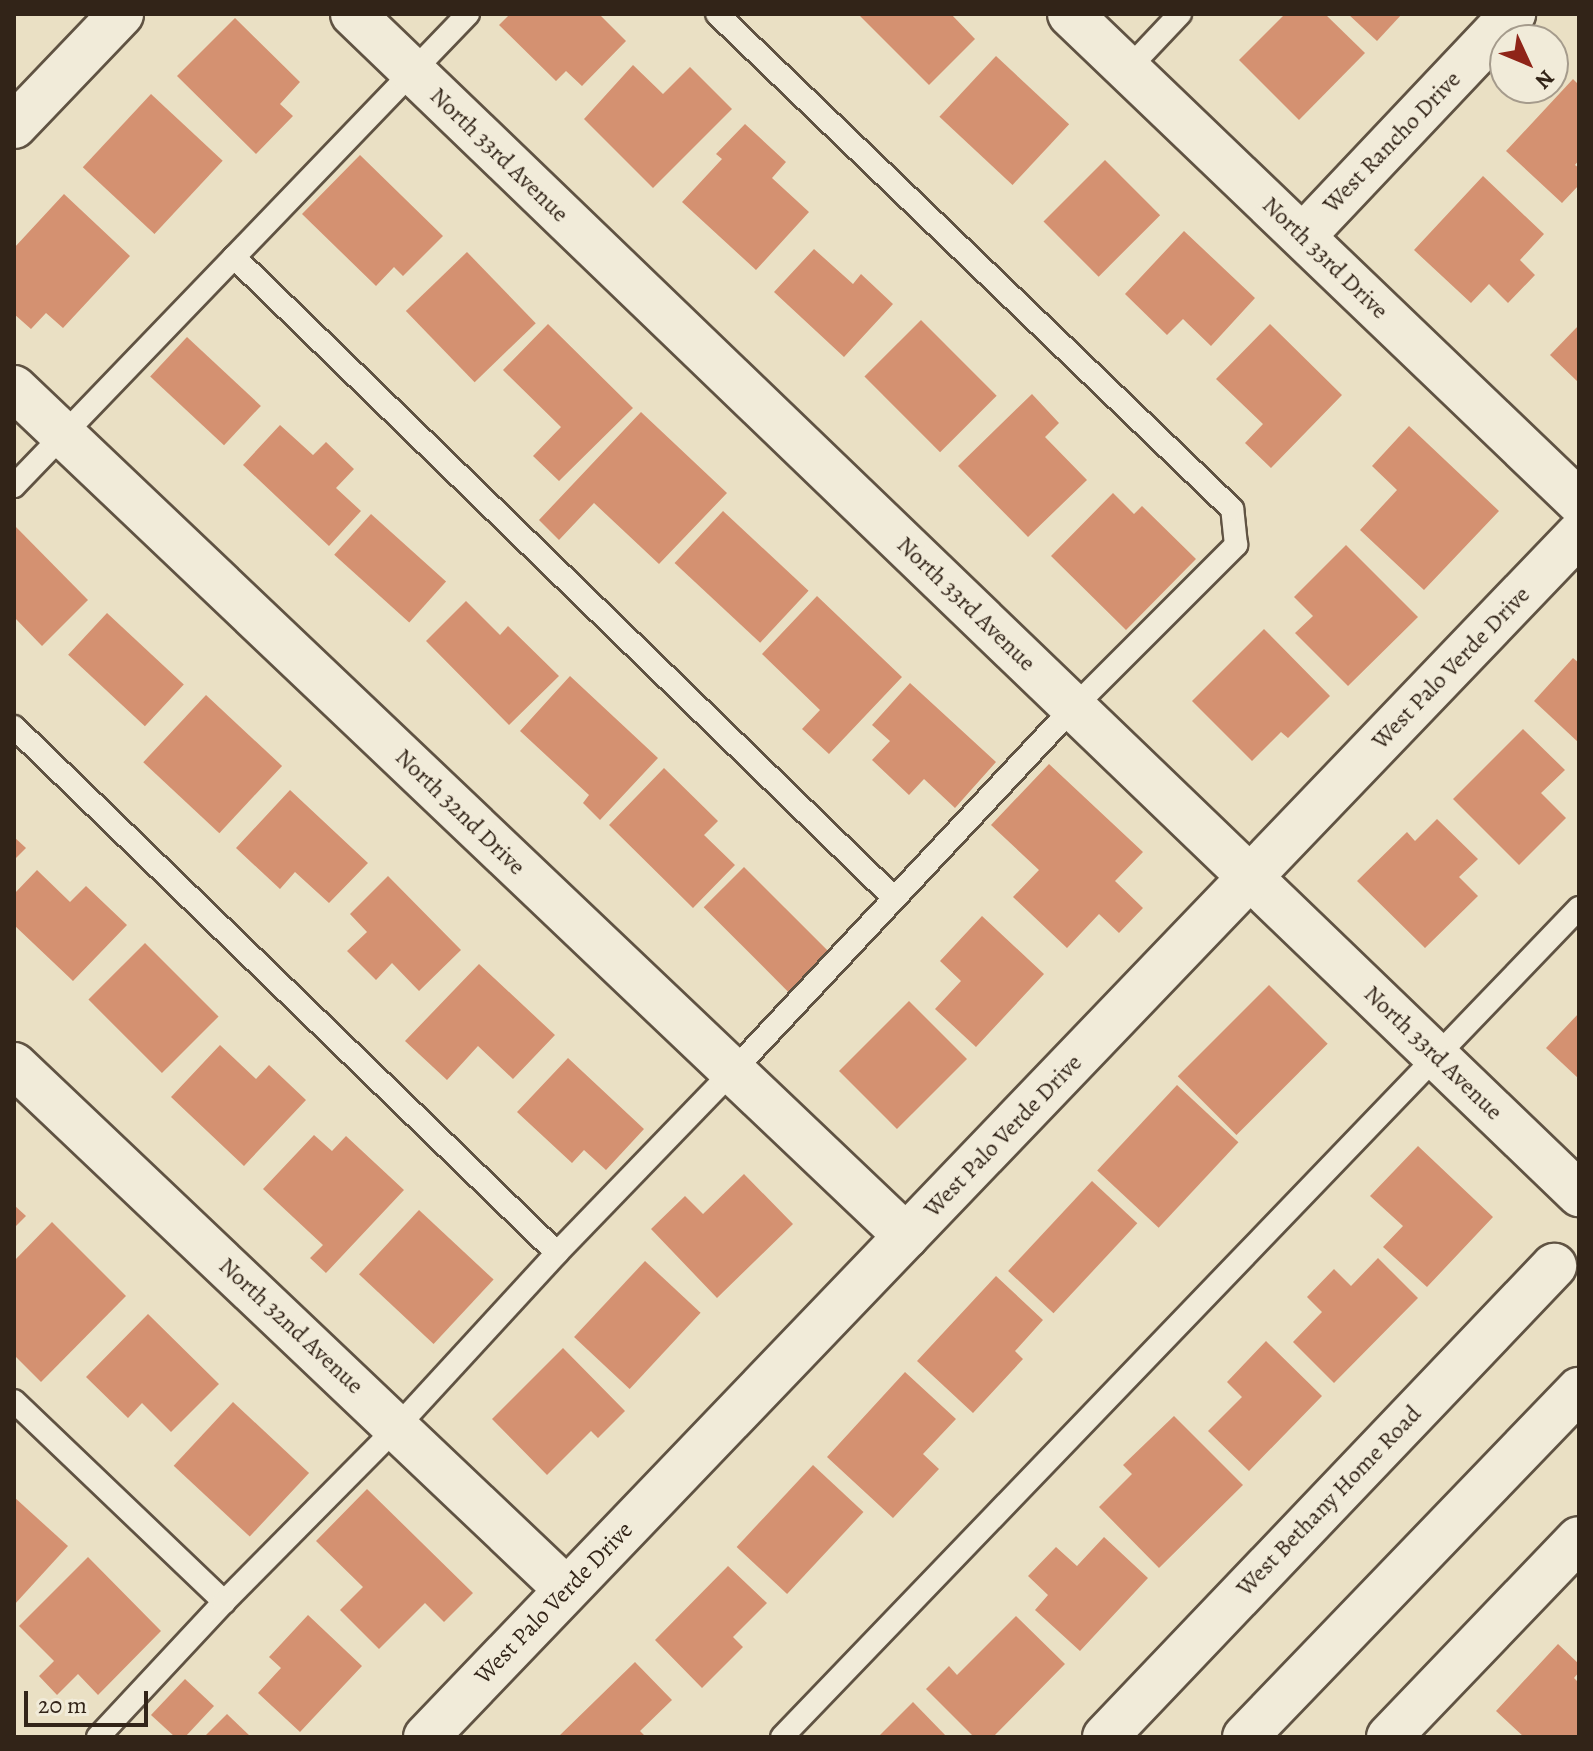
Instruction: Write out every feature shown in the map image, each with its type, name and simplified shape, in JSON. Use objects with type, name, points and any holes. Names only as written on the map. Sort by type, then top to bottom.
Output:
[{"type":"street","points":[[14,126],[121,14]]},
{"type":"street","name":"North 33rd Avenue","points":[[353,14],[1579,1194]]},
{"type":"street","name":"North 33rd Drive","points":[[1070,14],[1579,502]]},
{"type":"street","name":"West Rancho Drive","points":[[1303,236],[1513,14]]},
{"type":"street","name":"North 32nd Drive","points":[[14,388],[906,1236]]},
{"type":"street","name":"West Palo Verde Drive","points":[[426,1737],[1579,534]]},
{"type":"street","name":"North 32nd Avenue","points":[[14,1065],[566,1589]]},
{"type":"street","name":"West Bethany Home Road","points":[[1105,1737],[1554,1266]]},
{"type":"street","points":[[1245,1737],[1579,1390]]},
{"type":"street","points":[[1394,1735],[1574,1554]]},
{"type":"lane","points":[[14,486],[468,14]]},
{"type":"lane","points":[[98,1737],[224,1602],[397,1427],[557,1253],[733,1071],[1073,708],[1236,545],[1232,509],[717,14]]},
{"type":"lane","points":[[1127,70],[1180,14]]},
{"type":"lane","points":[[234,257],[893,897]]},
{"type":"lane","points":[[14,727],[557,1253]]},
{"type":"lane","points":[[782,1737],[1579,908]]},
{"type":"lane","points":[[14,1401],[224,1602]]},
{"type":"building","points":[[510,14],[599,14],[626,41],[582,86],[566,71],[556,81],[499,25]]},
{"type":"building","points":[[858,14],[951,14],[975,39],[929,85]]},
{"type":"building","points":[[1285,14],[1325,14],[1365,53],[1299,120],[1239,60]]},
{"type":"building","points":[[1348,14],[1402,14],[1377,41]]},
{"type":"building","points":[[235,18],[300,82],[280,104],[293,116],[256,154],[177,76]]},
{"type":"building","points":[[996,56],[1069,124],[1013,185],[939,117]]},
{"type":"building","points":[[633,65],[663,94],[690,67],[732,109],[653,188],[584,119]]},
{"type":"building","points":[[1573,79],[1579,85],[1579,160],[1575,165],[1579,168],[1579,185],[1562,203],[1506,151],[1550,104],[1569,104],[1569,83]]},
{"type":"building","points":[[151,94],[223,161],[154,234],[83,167]]},
{"type":"building","points":[[745,124],[786,162],[772,178],[809,212],[756,270],[682,202],[722,159],[716,154]]},
{"type":"building","points":[[360,155],[443,236],[403,276],[394,267],[376,286],[302,214]]},
{"type":"building","points":[[1105,160],[1160,215],[1099,277],[1043,222]]},
{"type":"building","points":[[1483,176],[1544,234],[1520,260],[1535,275],[1508,303],[1489,284],[1471,303],[1414,250]]},
{"type":"building","points":[[64,194],[130,256],[63,328],[46,313],[31,329],[14,314],[14,248]]},
{"type":"building","points":[[1184,231],[1255,298],[1211,346],[1183,319],[1167,335],[1125,294]]},
{"type":"building","points":[[814,249],[853,284],[861,274],[893,304],[844,357],[774,292]]},
{"type":"building","points":[[467,252],[536,323],[475,382],[406,311]]},
{"type":"building","points":[[921,320],[997,396],[940,452],[864,377]]},
{"type":"building","points":[[548,324],[633,408],[559,481],[533,456],[561,427],[503,370]]},
{"type":"building","points":[[1270,324],[1342,395],[1271,468],[1245,443],[1263,424],[1216,379]]},
{"type":"building","points":[[1579,325],[1579,383],[1550,355]]},
{"type":"building","points":[[187,337],[261,406],[224,445],[150,376]]},
{"type":"building","points":[[1032,394],[1059,423],[1045,437],[1087,480],[1028,537],[958,466]]},
{"type":"building","points":[[641,412],[727,493],[659,564],[594,503],[559,540],[539,520]]},
{"type":"building","points":[[280,425],[313,455],[326,442],[354,469],[336,488],[361,511],[329,546],[243,465]]},
{"type":"building","points":[[1409,426],[1499,511],[1424,590],[1360,530],[1397,490],[1372,466]]},
{"type":"building","points":[[1113,493],[1134,514],[1142,506],[1196,559],[1126,630],[1051,556]]},
{"type":"building","points":[[723,511],[809,591],[760,643],[675,563]]},
{"type":"building","points":[[371,514],[446,582],[409,622],[334,555]]},
{"type":"building","points":[[14,525],[88,600],[42,646],[14,617]]},
{"type":"building","points":[[1346,545],[1418,617],[1348,686],[1295,633],[1313,616],[1294,597]]},
{"type":"building","points":[[817,596],[902,677],[829,754],[802,729],[820,710],[762,654]]},
{"type":"building","points":[[466,601],[500,635],[508,626],[559,676],[509,725],[426,641]]},
{"type":"building","points":[[107,613],[184,685],[145,726],[68,655]]},
{"type":"building","points":[[1264,629],[1330,696],[1288,738],[1281,732],[1252,761],[1192,701]]},
{"type":"building","points":[[1573,658],[1579,663],[1579,743],[1534,701]]},
{"type":"building","points":[[570,676],[658,758],[600,820],[583,803],[589,795],[520,731]]},
{"type":"building","points":[[910,683],[996,762],[955,808],[924,779],[909,795],[872,760],[890,741],[872,725]]},
{"type":"building","points":[[206,695],[282,766],[219,833],[143,762]]},
{"type":"building","points":[[1523,729],[1565,770],[1541,793],[1566,818],[1519,865],[1453,799]]},
{"type":"building","points":[[1049,764],[1143,852],[1115,881],[1143,908],[1119,933],[1099,914],[1067,948],[1013,897],[1039,870],[991,825]]},
{"type":"building","points":[[664,768],[718,821],[704,835],[735,865],[693,908],[609,825]]},
{"type":"building","points":[[290,790],[368,863],[329,903],[295,872],[280,889],[236,848]]},
{"type":"building","points":[[1437,819],[1478,859],[1459,877],[1478,896],[1425,948],[1357,881],[1407,832],[1415,841]]},
{"type":"building","points":[[14,837],[26,848],[14,860]]},
{"type":"building","points":[[744,867],[829,952],[789,992],[704,907]]},
{"type":"building","points":[[37,870],[70,902],[86,886],[127,925],[73,981],[14,925],[14,894]]},
{"type":"building","points":[[388,876],[461,950],[419,991],[392,963],[376,980],[347,951],[367,932],[350,914]]},
{"type":"building","points":[[982,916],[1044,974],[976,1047],[935,1009],[961,981],[940,961]]},
{"type":"building","points":[[145,943],[219,1017],[162,1073],[88,1000]]},
{"type":"building","points":[[479,964],[555,1035],[513,1079],[478,1046],[447,1080],[405,1041]]},
{"type":"building","points":[[1269,985],[1328,1044],[1236,1135],[1178,1076]]},
{"type":"building","points":[[909,1001],[967,1059],[897,1129],[839,1071]]},
{"type":"building","points":[[1579,1013],[1579,1079],[1546,1048]]},
{"type":"building","points":[[220,1045],[256,1079],[269,1065],[306,1100],[244,1166],[171,1097]]},
{"type":"building","points":[[568,1058],[644,1129],[606,1170],[584,1150],[572,1163],[517,1112]]},
{"type":"building","points":[[1177,1085],[1238,1142],[1159,1228],[1097,1171]]},
{"type":"building","points":[[314,1135],[332,1151],[346,1136],[404,1190],[326,1273],[310,1258],[323,1245],[263,1189]]},
{"type":"building","points":[[1418,1146],[1493,1217],[1427,1287],[1383,1247],[1403,1226],[1370,1196]]},
{"type":"building","points":[[744,1174],[793,1224],[717,1298],[651,1229],[685,1196],[703,1214]]},
{"type":"building","points":[[1092,1181],[1137,1223],[1053,1313],[1008,1271]]},
{"type":"building","points":[[14,1205],[26,1216],[14,1228]]},
{"type":"building","points":[[419,1210],[494,1280],[434,1344],[359,1274]]},
{"type":"building","points":[[52,1222],[126,1296],[41,1382],[14,1355],[14,1261]]},
{"type":"building","points":[[1378,1258],[1418,1298],[1334,1383],[1293,1342],[1322,1312],[1307,1297],[1334,1269],[1351,1286]]},
{"type":"building","points":[[645,1261],[701,1313],[630,1389],[574,1337]]},
{"type":"building","points":[[996,1276],[1043,1320],[1015,1351],[1023,1359],[973,1413],[917,1361]]},
{"type":"building","points":[[148,1314],[219,1384],[171,1432],[142,1403],[128,1418],[86,1377]]},
{"type":"building","points":[[1266,1341],[1322,1396],[1249,1471],[1208,1431],[1242,1397],[1227,1382]]},
{"type":"building","points":[[563,1348],[625,1411],[598,1438],[591,1431],[547,1475],[492,1419]]},
{"type":"building","points":[[905,1372],[956,1419],[923,1454],[939,1469],[893,1518],[827,1457]]},
{"type":"building","points":[[233,1402],[309,1473],[250,1537],[174,1466]]},
{"type":"building","points":[[1174,1416],[1243,1485],[1159,1568],[1099,1507],[1132,1474],[1123,1465]]},
{"type":"building","points":[[813,1465],[863,1512],[787,1594],[737,1547]]},
{"type":"building","points":[[367,1489],[473,1593],[444,1622],[425,1603],[379,1649],[340,1610],[363,1587],[316,1541]]},
{"type":"building","points":[[14,1497],[68,1546],[14,1605]]},
{"type":"building","points":[[1104,1537],[1148,1578],[1080,1651],[1035,1610],[1048,1595],[1028,1576],[1056,1547],[1077,1566]]},
{"type":"building","points":[[88,1557],[161,1631],[98,1695],[78,1674],[57,1695],[39,1676],[54,1661],[19,1626]]},
{"type":"building","points":[[728,1566],[767,1603],[733,1637],[743,1647],[702,1688],[655,1640]]},
{"type":"building","points":[[308,1615],[362,1666],[300,1732],[258,1693],[281,1668],[269,1657]]},
{"type":"building","points":[[1016,1616],[1065,1664],[993,1737],[974,1737],[926,1689],[949,1666],[957,1675]]},
{"type":"building","points":[[1558,1644],[1579,1664],[1579,1672],[1574,1678],[1579,1683],[1579,1737],[1524,1737],[1496,1711]]},
{"type":"building","points":[[635,1662],[672,1700],[640,1731],[646,1737],[558,1737]]},
{"type":"building","points":[[185,1679],[214,1706],[185,1737],[175,1737],[151,1715]]},
{"type":"building","points":[[913,1702],[947,1737],[878,1737]]},
{"type":"building","points":[[227,1714],[251,1737],[204,1737]]}]
